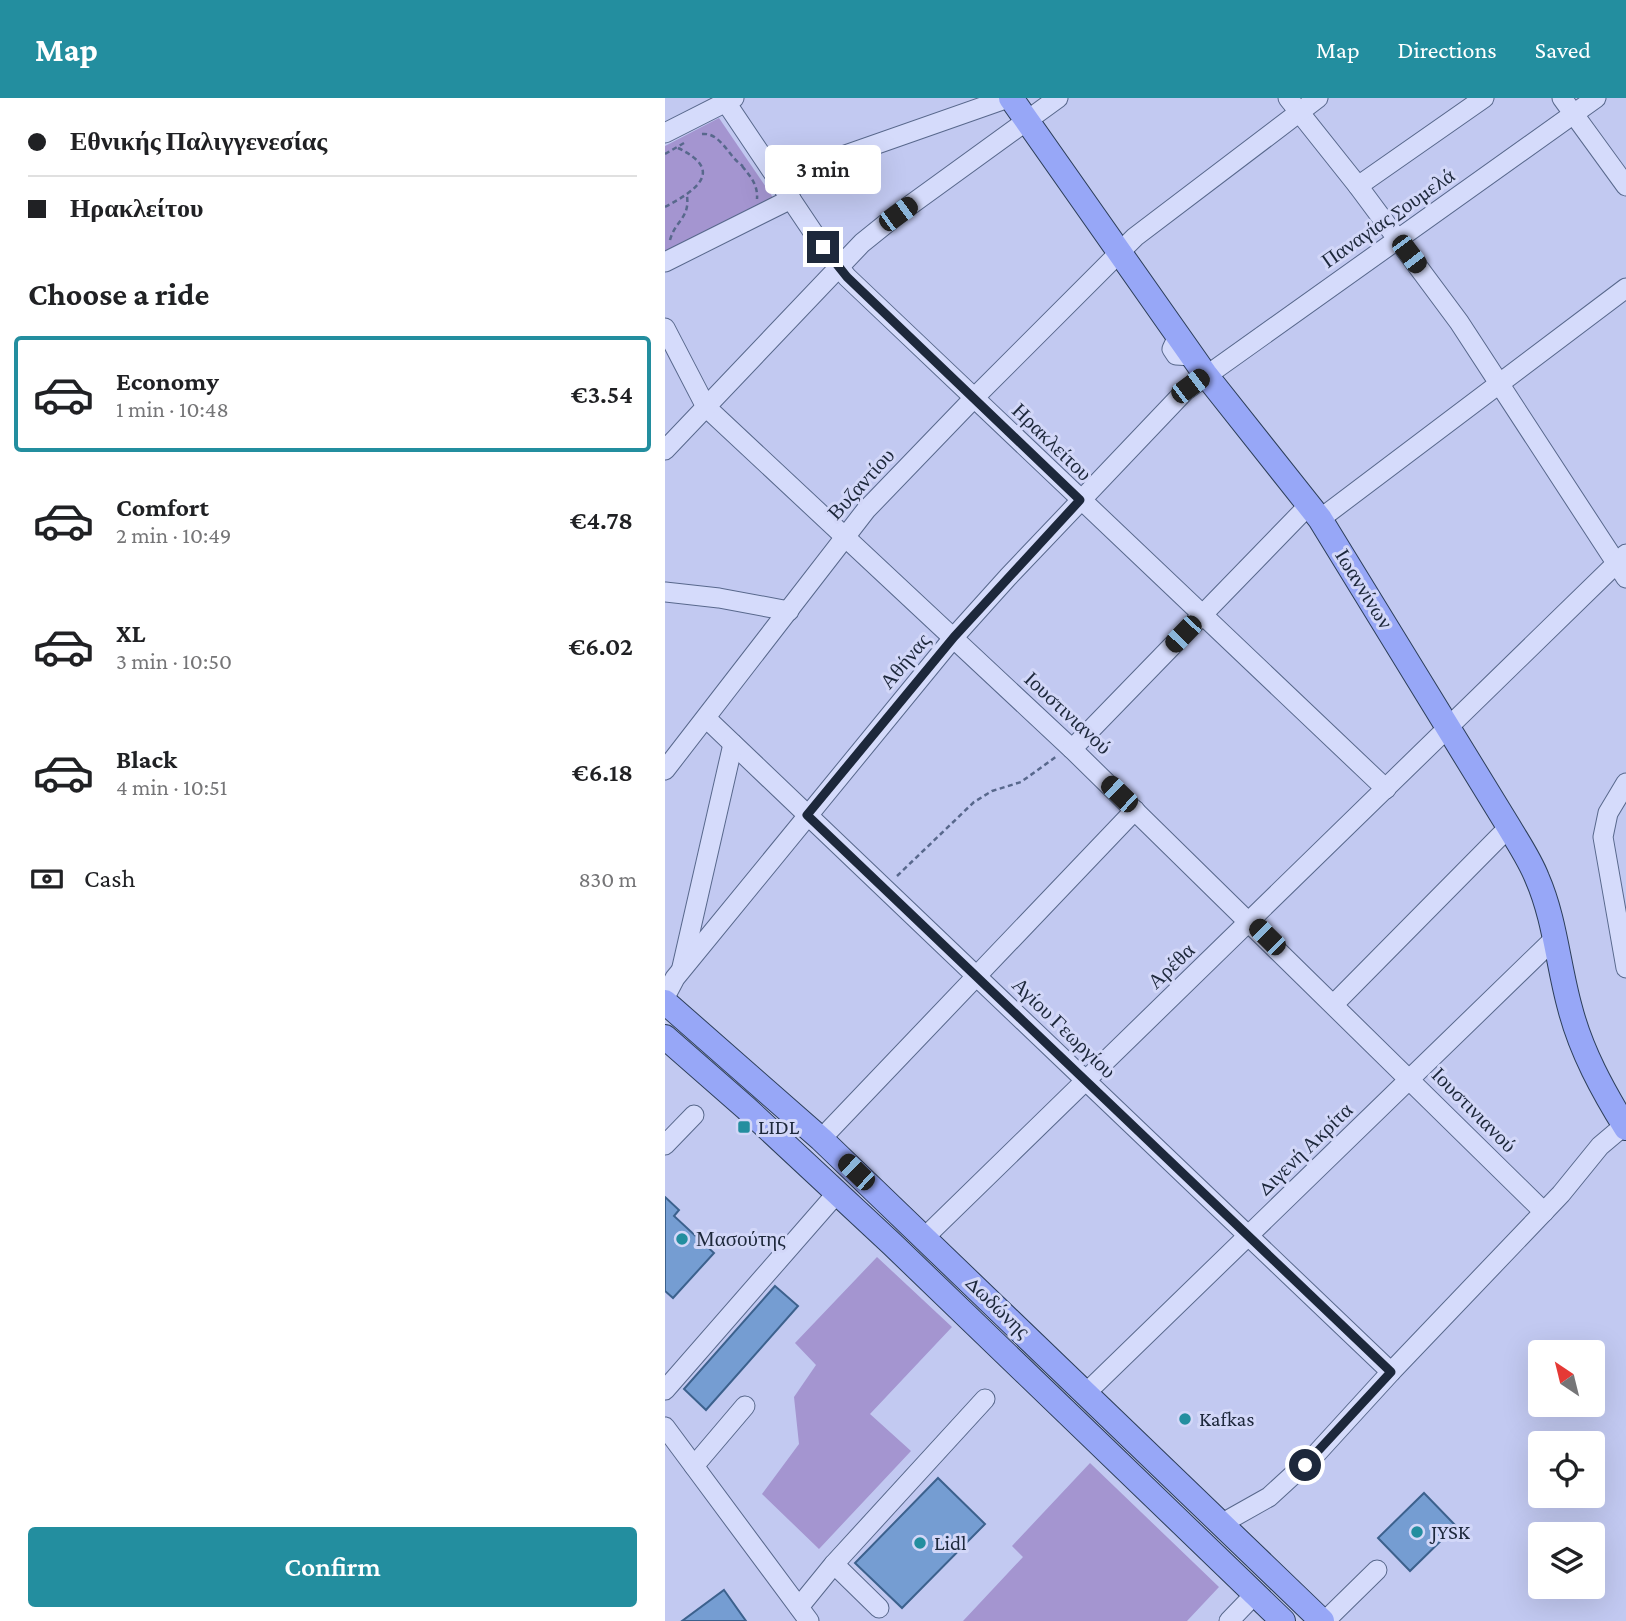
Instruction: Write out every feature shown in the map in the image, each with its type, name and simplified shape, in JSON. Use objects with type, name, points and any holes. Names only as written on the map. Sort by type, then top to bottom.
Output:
[{"type":"main road","name":"Ιωαννίνων","points":[[1010,98],[1198,365],[1315,512],[1509,827],[1538,879],[1556,937],[1570,1008],[1580,1038],[1597,1076],[1625,1126]]},
{"type":"main road","name":"Δωδώνης","points":[[665,1000],[821,1139],[925,1237],[1324,1621]]},
{"type":"main road","name":"Δωδώνης","points":[[665,1037],[736,1098],[837,1193],[1281,1620]]},
{"type":"street","points":[[777,179],[1010,98]]},
{"type":"street","points":[[665,450],[837,266],[888,221],[1058,98]]},
{"type":"street","name":"Βυζαντίου","points":[[665,771],[866,510],[973,399],[1119,252],[1294,105],[1318,98]]},
{"type":"street","points":[[1358,186],[1484,98]]},
{"type":"street","name":"Παναγίας Σουμελά","points":[[1198,365],[1397,239],[1568,106],[1596,98]]},
{"type":"street","points":[[672,141],[727,99]]},
{"type":"street","name":"Ηρακλείτου","points":[[727,99],[761,155],[837,266],[973,399],[1386,789]]},
{"type":"street","points":[[1294,105],[1358,186],[1501,383],[1623,565]]},
{"type":"street","points":[[1568,106],[1626,186]]},
{"type":"street","points":[[665,262],[791,199]]},
{"type":"street","points":[[1072,749],[1201,615],[1315,512],[1501,383],[1626,288]]},
{"type":"street","name":"Ιουστινιανού","points":[[665,328],[706,407],[1072,749],[1544,1212]]},
{"type":"street","name":"Αθήνας","points":[[665,1000],[681,972],[954,637],[1176,399],[1198,365]]},
{"type":"street","name":"Αρέθα","points":[[925,1237],[1449,727],[1623,565]]},
{"type":"street","points":[[665,592],[719,597],[789,611]]},
{"type":"street","name":"Αγίου Γεωργίου","points":[[706,718],[1391,1372]]},
{"type":"street","points":[[681,972],[733,744]]},
{"type":"street","points":[[1626,783],[1608,813],[1603,837],[1626,968]]},
{"type":"street","points":[[821,1139],[1135,810]]},
{"type":"street","points":[[1334,1004],[1509,827]]},
{"type":"street","name":"Διγενή Ακρίτα","points":[[1086,1393],[1556,937]]},
{"type":"street","points":[[665,1145],[694,1115]]},
{"type":"street","points":[[1221,1524],[1260,1503],[1294,1476],[1562,1195],[1600,1146],[1625,1126]]},
{"type":"street","points":[[665,1390],[837,1193]]},
{"type":"street","points":[[665,1427],[804,1614],[834,1564],[985,1399]]},
{"type":"street","points":[[694,1466],[745,1406]]},
{"type":"street","points":[[834,1564],[879,1608]]},
{"type":"street","points":[[1324,1621],[1377,1570]]},
{"type":"street","points":[[1229,1621],[1255,1594]]},
{"type":"path","points":[[702,134],[707,133],[718,138],[727,152],[742,166],[761,155]]},
{"type":"path","points":[[672,141],[691,138]]},
{"type":"path","points":[[665,154],[672,141]]},
{"type":"path","points":[[665,207],[694,191],[702,179],[697,160],[672,141]]},
{"type":"path","points":[[669,242],[671,233],[687,211],[687,195]]},
{"type":"path","points":[[885,889],[974,802],[992,791],[1021,782],[1055,757],[1072,749]]},
{"type":"shaded area","points":[[719,118],[776,202],[665,258],[665,146]]},
{"type":"shaded area","points":[[877,1257],[952,1327],[870,1414],[911,1451],[819,1549],[762,1494],[799,1444],[794,1397],[816,1365],[795,1343]]},
{"type":"shaded area","points":[[1090,1463],[1219,1587],[1187,1621],[963,1621],[1023,1557],[1012,1546]]},
{"type":"building","name":"Μασούτης","points":[[665,1197],[679,1210],[674,1216],[714,1253],[673,1298],[665,1291]]},
{"type":"building","points":[[775,1286],[798,1306],[706,1410],[684,1389]]},
{"type":"building","name":"Lidl","points":[[938,1478],[985,1524],[902,1608],[855,1563]]},
{"type":"building","name":"JYSK","points":[[1424,1493],[1456,1526],[1410,1571],[1378,1538]]},
{"type":"building","points":[[724,1590],[746,1621],[682,1621]]},
{"type":"place","name":"LIDL","points":[[744,1127]]},
{"type":"place","name":"Μασούτης","points":[[682,1239]]},
{"type":"place","name":"Kafkas","points":[[1185,1419]]},
{"type":"place","name":"JYSK","points":[[1417,1532]]},
{"type":"place","name":"Lidl","points":[[920,1543]]},
{"type":"route","points":[[823,247],[847,277],[1080,500],[954,637],[807,815],[1391,1372],[1305,1465]]}]
